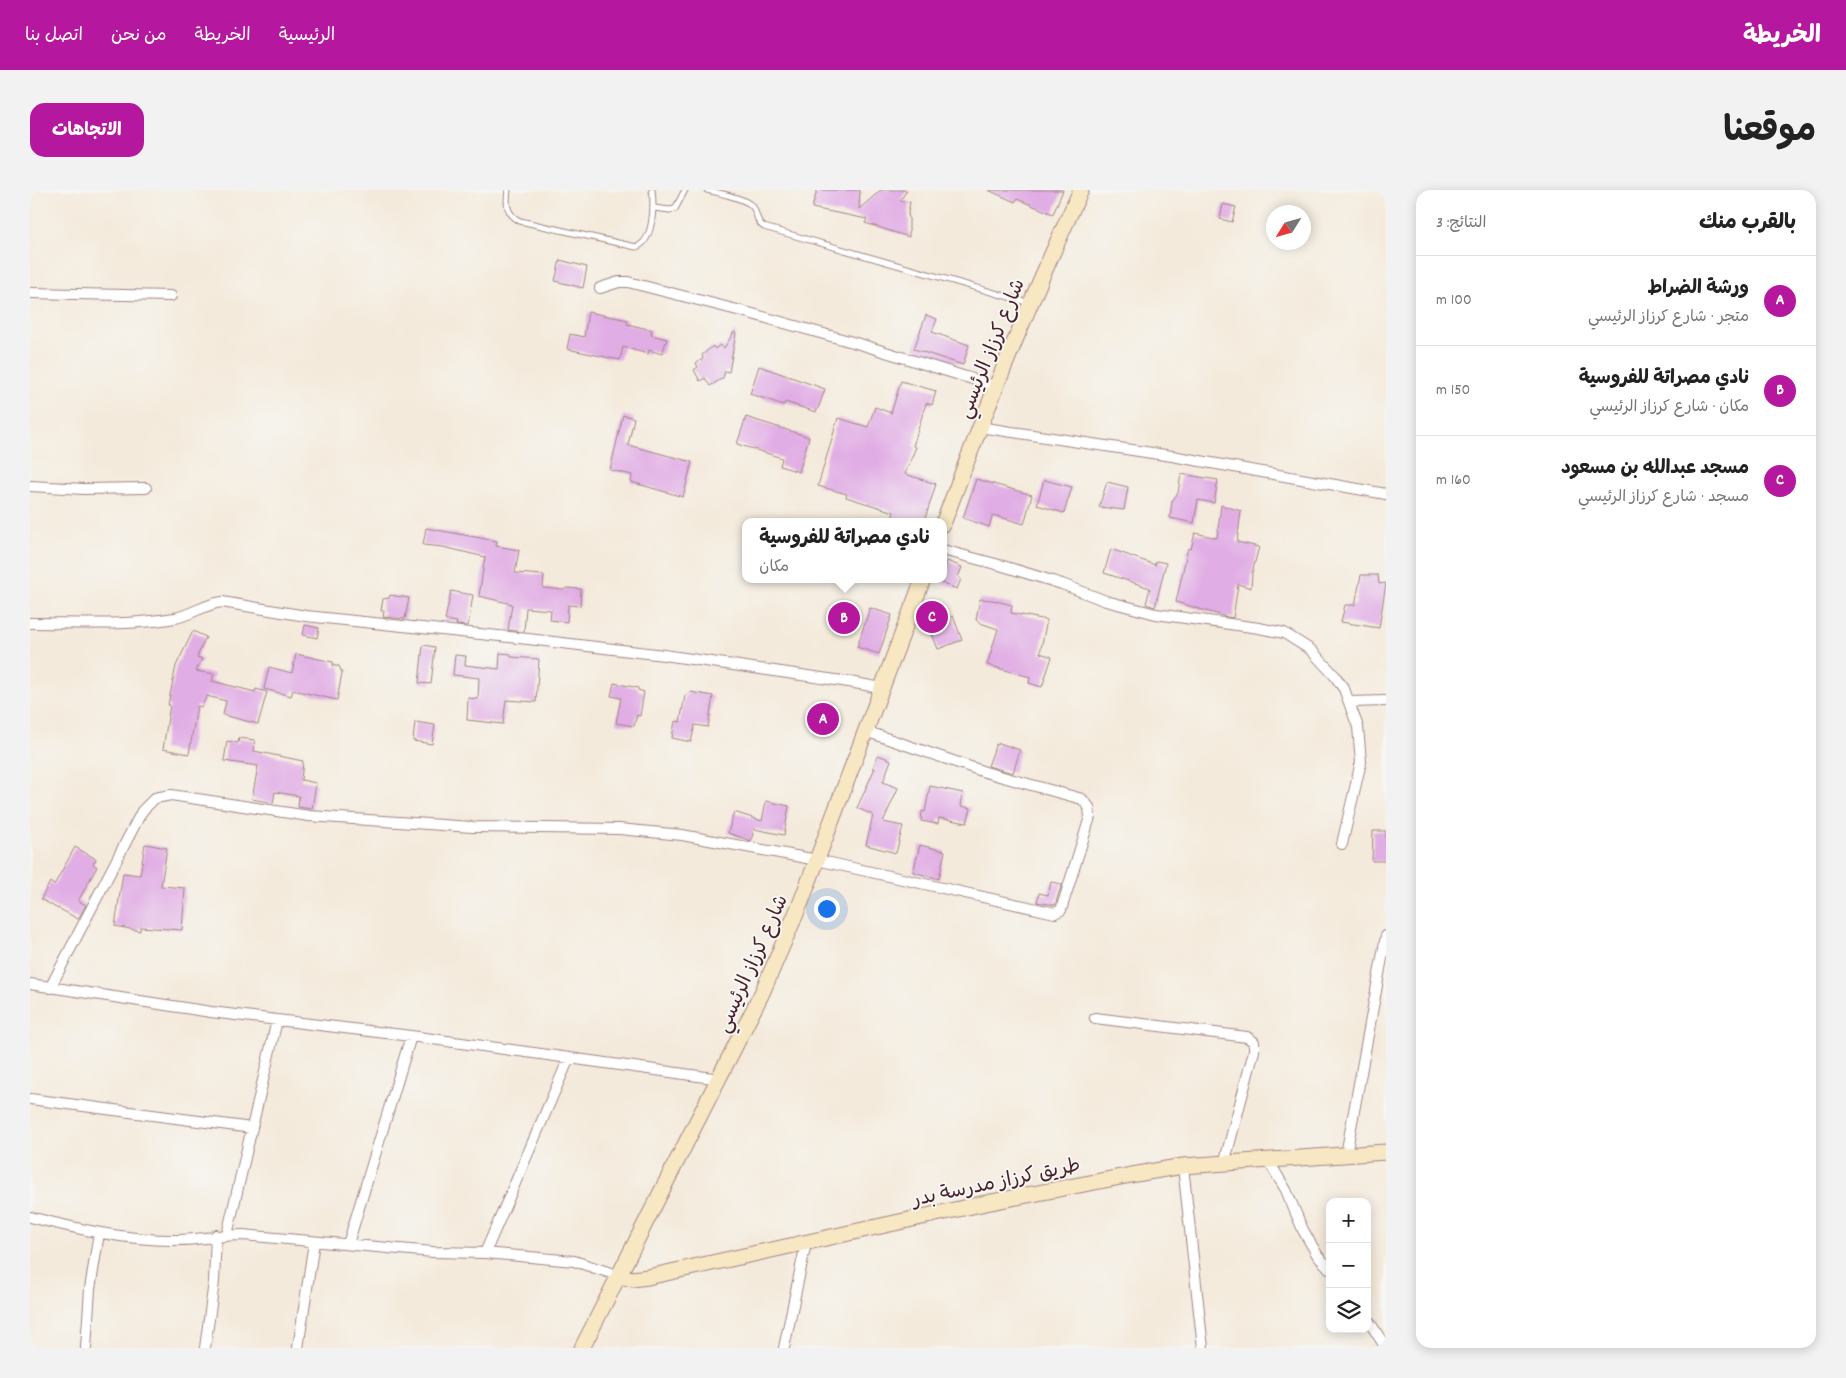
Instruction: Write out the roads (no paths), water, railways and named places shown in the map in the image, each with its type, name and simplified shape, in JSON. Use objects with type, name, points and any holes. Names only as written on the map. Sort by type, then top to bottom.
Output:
[{"type":"street","name":"شارع كرزاز الرئيسي","points":[[945,518],[995,386],[1081,190]]},
{"type":"street","points":[[600,288],[619,282],[628,282],[750,313],[864,345],[995,386]]},
{"type":"street","points":[[30,293],[172,296]]},
{"type":"street","points":[[980,427],[1172,456],[1386,494]]},
{"type":"street","points":[[30,486],[84,489],[146,488]]},
{"type":"street","points":[[947,551],[1062,584],[1106,601],[1156,614],[1284,633],[1311,650],[1335,676],[1350,702],[1358,727],[1361,762],[1342,844]]},
{"type":"street","name":"شارع كرزاز الرئيسي","points":[[582,1348],[762,993],[801,902],[921,583]]},
{"type":"street","points":[[30,623],[147,622],[178,618],[210,604],[222,602],[306,616],[528,639],[664,656],[840,680],[882,688]]},
{"type":"street","points":[[1350,702],[1386,701]]},
{"type":"street","points":[[50,988],[142,811],[155,798],[170,795],[309,816],[472,826],[618,829],[682,835],[816,860],[1055,913],[1061,910],[1090,817],[1089,807],[1082,799],[985,772],[865,731]]},
{"type":"street","points":[[1346,1155],[1386,936]]},
{"type":"street","points":[[30,984],[211,1012],[411,1036],[720,1079]]},
{"type":"street","points":[[1095,1018],[1247,1037],[1254,1042],[1254,1051],[1224,1164]]},
{"type":"street","points":[[227,1235],[277,1020]]},
{"type":"street","points":[[348,1244],[411,1036]]},
{"type":"street","points":[[485,1253],[569,1058]]},
{"type":"street","points":[[30,1099],[252,1128]]},
{"type":"street","name":"طريق كرزاز مدرسة بدر","points":[[620,1276],[632,1279],[648,1277],[986,1203],[1131,1174],[1183,1166],[1386,1152]]},
{"type":"street","points":[[1268,1160],[1286,1190],[1303,1230],[1318,1256],[1326,1265]]},
{"type":"street","points":[[1183,1166],[1203,1348]]},
{"type":"street","points":[[30,1217],[99,1233],[139,1238],[178,1240],[227,1235],[433,1252],[485,1253],[574,1261],[620,1276]]},
{"type":"street","points":[[86,1348],[90,1289],[99,1233]]},
{"type":"street","points":[[205,1348],[214,1282],[216,1235]]},
{"type":"street","points":[[298,1348],[314,1242]]},
{"type":"street","points":[[784,1348],[806,1242]]},
{"type":"street","points":[[1371,1324],[1386,1348]]},
{"type":"lane","points":[[508,190],[507,209],[515,219],[630,246],[641,245],[645,242],[654,208],[652,190]]},
{"type":"lane","points":[[654,208],[670,210],[675,208],[685,190]]},
{"type":"lane","points":[[707,190],[742,200],[751,205],[754,209],[756,220],[764,227],[1030,303]]},
{"type":"place","name":"مسجد عبدالله بن مسعود","points":[[932,617]]},
{"type":"place","name":"نادي مصراتة للفروسية","points":[[844,618]]},
{"type":"place","name":"ورشة الضراط","points":[[823,719]]}]
